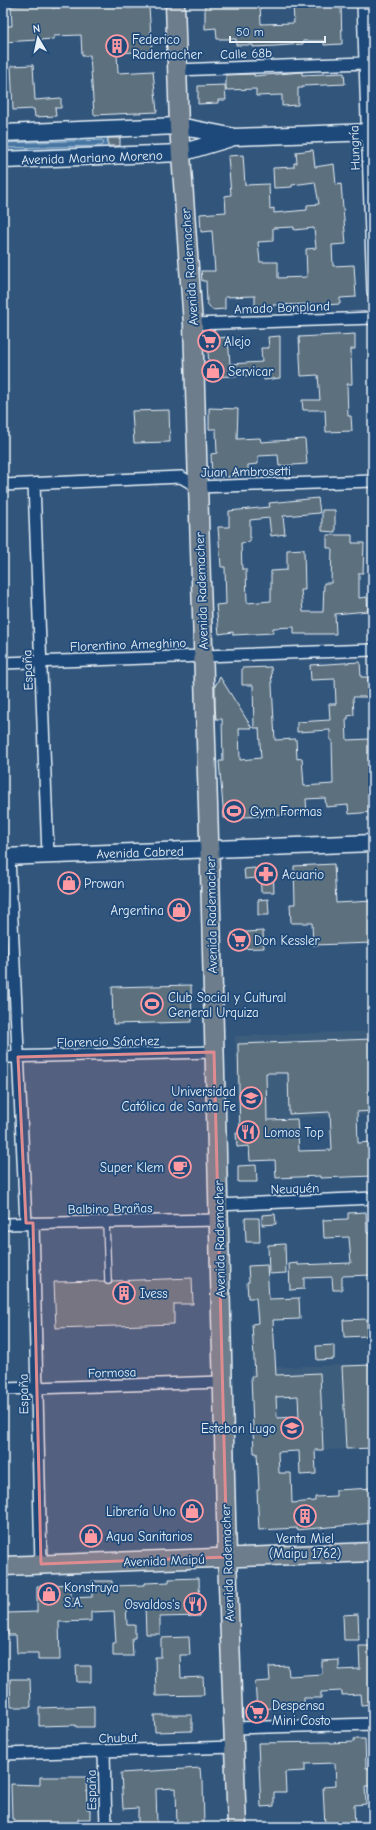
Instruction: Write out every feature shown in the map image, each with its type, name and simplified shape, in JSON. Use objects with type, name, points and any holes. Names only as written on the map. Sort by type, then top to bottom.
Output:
[{"type":"main road","name":"Avenida Rademacher","points":[[175,3],[179,126],[193,324],[209,849],[227,1558],[237,1827]]},
{"type":"main road","points":[[3,133],[179,126],[235,137],[370,132]]},
{"type":"main road","name":"Avenida Mariano Moreno","points":[[3,160],[181,154],[235,137]]},
{"type":"main road","name":"Avenida Cabred","points":[[6,857],[373,843]]},
{"type":"main road","name":"Avenida Maipú","points":[[3,1566],[373,1552]]},
{"type":"street","name":"Hungría","points":[[363,3],[365,63],[370,132],[373,292]]},
{"type":"street","name":"Calle 68b","points":[[176,70],[365,63]]},
{"type":"street","name":"Amado Bonpland","points":[[193,324],[373,318]]},
{"type":"street","name":"Juan Ambrosetti","points":[[3,485],[182,477],[198,487],[373,481]]},
{"type":"street","name":"España","points":[[34,484],[48,855]]},
{"type":"street","name":"Florentino Ameghino","points":[[3,663],[373,650]]},
{"type":"street","name":"España","points":[[6,857],[29,1223],[37,1388],[42,1564]]},
{"type":"street","name":"Florencio Sánchez","points":[[3,1057],[214,1052]]},
{"type":"street","name":"Neuquén","points":[[218,1212],[373,1198]]},
{"type":"street","name":"Balbino Brañas","points":[[3,1224],[106,1222],[218,1212]]},
{"type":"street","name":"Formosa","points":[[3,1389],[222,1382]]},
{"type":"street","points":[[233,1728],[373,1724]]},
{"type":"street","name":"Chubut","points":[[3,1754],[234,1747]]},
{"type":"street","name":"España","points":[[104,1752],[106,1827]]},
{"type":"lane","points":[[106,1222],[108,1281]]},
{"type":"highlighted area","points":[[214,1052],[227,1557],[41,1564],[33,1223],[26,1223],[18,1057]]},
{"type":"shaded area","points":[[373,1031],[373,1115],[238,1120],[235,1036]]},
{"type":"shaded area","points":[[373,1364],[373,1448],[254,1453],[251,1368]]},
{"type":"water","points":[[108,136],[108,149],[3,152],[3,139]]},
{"type":"building","points":[[260,3],[261,24],[294,23],[293,3],[341,3],[342,44],[324,45],[324,41],[303,41],[303,44],[253,47],[253,45],[236,45],[236,39],[217,39],[216,28],[205,29],[205,4]]},
{"type":"building","points":[[30,4],[30,6],[52,5],[52,8],[127,4],[127,8],[149,7],[152,51],[117,53],[118,73],[153,71],[157,112],[94,115],[90,55],[82,56],[81,35],[54,36],[54,39],[3,42],[3,26],[12,26],[11,6]]},
{"type":"building","points":[[33,65],[35,100],[61,98],[61,108],[55,108],[56,116],[35,117],[34,109],[13,110],[11,66]]},
{"type":"building","points":[[302,72],[302,75],[344,73],[345,84],[303,86],[303,88],[298,88],[298,105],[282,106],[282,95],[256,96],[256,89],[226,90],[226,75],[254,74],[254,76]]},
{"type":"building","points":[[225,85],[226,100],[218,100],[218,103],[198,104],[198,86]]},
{"type":"building","points":[[108,138],[120,138],[120,146],[108,146]]},
{"type":"building","points":[[313,150],[315,167],[334,164],[336,185],[341,184],[346,244],[332,245],[333,266],[354,265],[356,297],[340,298],[340,304],[313,306],[313,304],[273,305],[273,308],[255,308],[255,296],[225,297],[225,309],[212,310],[207,303],[206,281],[202,281],[201,271],[215,271],[212,231],[201,232],[200,214],[226,212],[225,196],[231,195],[228,156],[243,155],[245,185],[269,184],[270,209],[274,208],[274,213],[307,210],[307,205],[319,204],[315,182],[292,185],[292,187],[274,188],[273,168],[294,167],[294,163],[297,163],[296,152]],"holes":[[[294,227],[294,230],[314,228],[316,248],[306,249],[307,277],[278,278],[278,262],[260,262],[258,242],[273,241],[273,228]]]},
{"type":"building","points":[[355,334],[355,349],[351,349],[352,384],[347,384],[348,416],[351,416],[352,431],[326,432],[325,410],[303,410],[302,400],[320,400],[318,375],[301,376],[299,337]]},
{"type":"building","points":[[280,336],[280,378],[264,380],[263,375],[207,377],[207,365],[209,365],[207,339],[228,337],[230,364],[262,362],[261,348],[269,348],[268,337]]},
{"type":"building","points":[[209,408],[238,409],[237,439],[260,438],[261,442],[305,439],[307,464],[279,466],[278,455],[258,456],[258,464],[248,465],[248,475],[212,478],[211,454],[217,453],[216,429],[209,429]]},
{"type":"building","points":[[169,410],[170,442],[134,443],[132,411]]},
{"type":"building","points":[[318,498],[320,513],[283,516],[285,534],[271,536],[269,518],[250,520],[250,542],[241,543],[242,569],[246,569],[247,603],[271,601],[271,571],[287,570],[287,550],[304,549],[305,590],[301,590],[303,612],[323,612],[324,583],[331,583],[332,548],[327,548],[327,535],[352,535],[352,543],[364,543],[363,573],[359,573],[359,598],[367,597],[368,611],[335,614],[336,634],[294,634],[294,627],[273,628],[273,633],[233,635],[233,632],[219,634],[216,605],[226,604],[225,567],[221,567],[218,527],[229,527],[229,511],[270,507],[269,503]]},
{"type":"building","points":[[322,510],[335,510],[335,532],[322,531]]},
{"type":"building","points":[[360,662],[361,677],[368,677],[369,697],[353,697],[354,715],[348,716],[348,719],[346,719],[347,740],[370,739],[373,812],[349,814],[348,805],[326,807],[325,798],[306,799],[307,814],[224,818],[219,761],[223,761],[222,719],[216,719],[215,706],[215,686],[220,677],[252,728],[239,728],[240,760],[261,758],[259,728],[254,728],[253,685],[242,685],[242,668],[271,667],[275,740],[296,739],[297,759],[302,758],[304,786],[333,784],[332,740],[330,740],[330,730],[297,732],[297,722],[330,720],[329,704],[336,704],[335,679],[311,680],[310,665]]},
{"type":"building","points":[[334,864],[336,903],[373,901],[373,943],[313,945],[312,923],[291,923],[290,904],[295,904],[294,866]]},
{"type":"building","points":[[255,868],[256,878],[245,879],[244,869]]},
{"type":"building","points":[[273,869],[274,892],[261,892],[260,870]]},
{"type":"building","points":[[268,899],[269,915],[258,915],[258,900]]},
{"type":"building","points":[[263,931],[264,948],[233,949],[232,933]]},
{"type":"building","name":"Club Social y Cultural General Urquiza","points":[[191,985],[192,1022],[113,1024],[112,987]]},
{"type":"building","points":[[373,1039],[373,1111],[357,1112],[358,1143],[373,1142],[373,1176],[276,1178],[275,1160],[250,1161],[249,1146],[237,1147],[236,1133],[240,1133],[238,1044]],"holes":[[[266,1073],[288,1073],[289,1114],[330,1112],[332,1150],[299,1151],[297,1119],[267,1120]]]},
{"type":"building","points":[[256,1165],[257,1182],[238,1182],[238,1166]]},
{"type":"building","points":[[366,1212],[367,1233],[370,1233],[373,1275],[342,1276],[342,1290],[333,1290],[332,1277],[304,1278],[304,1289],[290,1290],[289,1264],[351,1263],[349,1237],[324,1238],[323,1220],[348,1219],[348,1213]]},
{"type":"building","points":[[275,1214],[276,1224],[262,1225],[262,1215]]},
{"type":"building","points":[[245,1218],[259,1218],[260,1242],[246,1242]]},
{"type":"building","points":[[285,1244],[286,1273],[269,1274],[268,1245]]},
{"type":"building","points":[[267,1265],[269,1299],[299,1298],[300,1319],[273,1320],[276,1375],[320,1373],[323,1450],[315,1450],[316,1474],[300,1475],[299,1451],[278,1452],[279,1473],[291,1473],[292,1503],[315,1501],[315,1497],[336,1496],[336,1490],[373,1488],[373,1523],[297,1530],[297,1528],[259,1530],[257,1490],[259,1490],[258,1469],[257,1453],[254,1453],[251,1376],[255,1376],[252,1324],[258,1323],[256,1298],[248,1298],[248,1266]],"holes":[[[298,1396],[299,1417],[277,1418],[276,1397]]]},
{"type":"building","name":"Ivess","points":[[192,1278],[193,1304],[174,1304],[174,1324],[56,1328],[54,1282],[104,1281],[108,1285],[111,1284],[112,1281]]},
{"type":"building","points":[[367,1319],[367,1336],[344,1337],[343,1320]]},
{"type":"building","points":[[334,1345],[334,1359],[317,1360],[316,1346]]},
{"type":"building","points":[[373,1365],[373,1448],[346,1449],[342,1366]]},
{"type":"building","points":[[199,1578],[200,1616],[160,1617],[160,1634],[146,1634],[145,1604],[126,1604],[127,1625],[135,1625],[135,1638],[132,1638],[133,1656],[113,1656],[113,1643],[116,1643],[114,1611],[91,1612],[91,1621],[59,1622],[60,1660],[38,1660],[38,1653],[17,1653],[16,1635],[8,1635],[7,1613],[37,1612],[37,1586],[71,1584],[71,1598],[92,1597],[92,1581],[112,1581],[112,1586],[145,1585],[145,1583],[169,1582],[169,1579]]},
{"type":"building","points":[[358,1614],[359,1640],[344,1640],[343,1615]]},
{"type":"building","points":[[189,1637],[190,1655],[180,1655],[181,1678],[203,1677],[204,1695],[156,1696],[155,1657],[161,1657],[161,1638]]},
{"type":"building","points":[[359,1646],[373,1646],[373,1704],[361,1705],[360,1694],[342,1695],[342,1691],[321,1692],[321,1698],[304,1698],[304,1704],[290,1705],[290,1707],[257,1709],[255,1682],[270,1681],[269,1667],[288,1666],[289,1676],[322,1674],[322,1661],[339,1660],[339,1670],[360,1669]]},
{"type":"building","points":[[76,1666],[91,1666],[91,1682],[77,1682]]},
{"type":"building","points":[[10,1679],[30,1679],[31,1707],[11,1707]]},
{"type":"building","points":[[94,1706],[94,1727],[76,1727],[76,1725],[39,1726],[39,1708]]},
{"type":"building","points":[[154,1715],[192,1715],[192,1731],[155,1732]]},
{"type":"building","points":[[354,1739],[365,1739],[366,1768],[371,1768],[372,1786],[365,1786],[366,1804],[354,1805],[355,1827],[325,1827],[323,1787],[336,1786],[335,1763],[305,1764],[305,1771],[285,1772],[286,1792],[274,1792],[274,1806],[261,1807],[258,1743],[354,1742]]},
{"type":"building","points":[[200,1768],[201,1780],[203,1780],[204,1827],[177,1827],[176,1788],[156,1789],[157,1826],[138,1827],[138,1808],[123,1809],[121,1773]]},
{"type":"building","points":[[40,1777],[86,1777],[87,1809],[90,1809],[90,1819],[78,1819],[78,1827],[15,1827],[14,1819],[12,1819],[11,1784],[40,1785]]},
{"type":"place","name":"Federico Rademacher","points":[[117,46]]},
{"type":"place","name":"Alejo","points":[[209,341]]},
{"type":"place","name":"Servicar","points":[[213,371]]},
{"type":"place","name":"Gym Formas","points":[[234,811]]},
{"type":"place","name":"Acuario","points":[[266,874]]},
{"type":"place","name":"Prowan","points":[[69,883]]},
{"type":"place","name":"Argentina","points":[[179,910]]},
{"type":"place","name":"Don Kessler","points":[[239,940]]},
{"type":"place","name":"Club Social y Cultural General Urquiza","points":[[152,1004]]},
{"type":"place","name":"Universidad Católica de Santa Fe","points":[[251,1098]]},
{"type":"place","name":"Lomos Top","points":[[248,1132]]},
{"type":"place","name":"Super Klem","points":[[180,1167]]},
{"type":"place","name":"Ivess","points":[[124,1293]]},
{"type":"place","name":"Esteban Lugo","points":[[292,1428]]},
{"type":"place","name":"Librería Uno","points":[[192,1511]]},
{"type":"place","name":"Venta Miel (Maipu 1762)","points":[[305,1516]]},
{"type":"place","name":"Aqua Sanitarios","points":[[91,1536]]},
{"type":"place","name":"Konstruya S.A.","points":[[49,1594]]},
{"type":"place","name":"Osvaldos's","points":[[195,1604]]},
{"type":"place","name":"Despensa Mini Costo","points":[[257,1712]]}]
